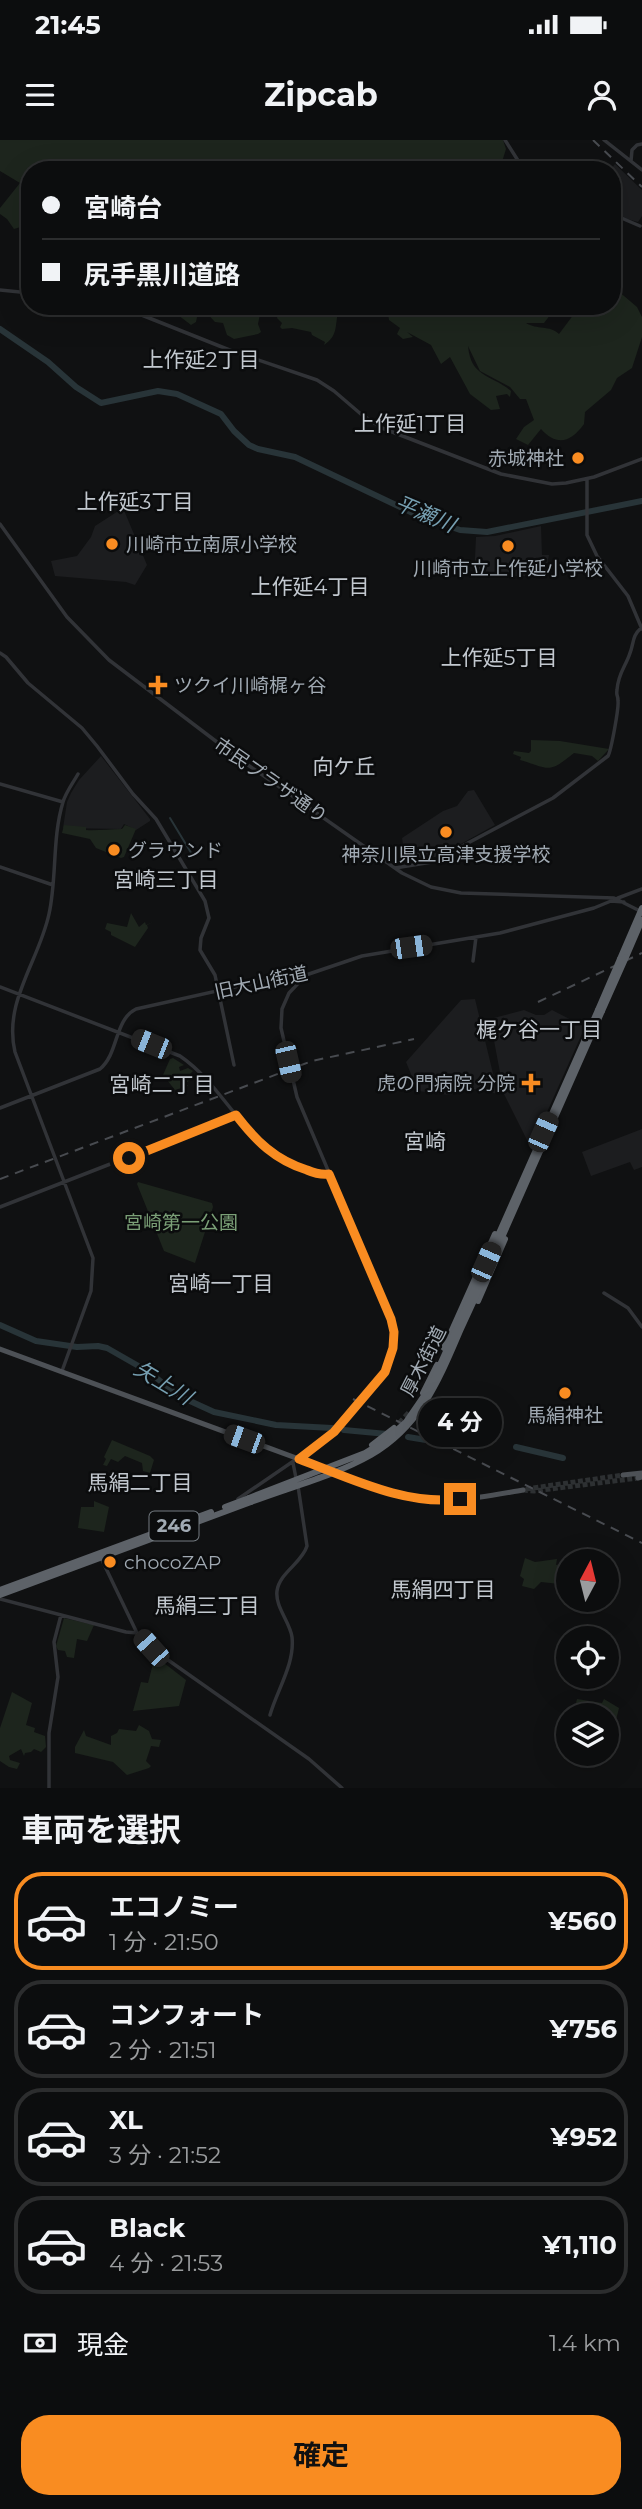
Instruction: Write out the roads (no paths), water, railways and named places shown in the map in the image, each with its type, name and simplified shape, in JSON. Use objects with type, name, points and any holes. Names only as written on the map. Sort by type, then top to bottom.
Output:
[{"type":"highway","name":"厚木街道","points":[[0,1590],[230,1508],[365,1453],[406,1422],[430,1387],[498,1241],[642,910]]},
{"type":"highway","name":"厚木街道","points":[[623,958],[642,920]]},
{"type":"highway","points":[[478,1301],[505,1240],[505,1225]]},
{"type":"highway","points":[[409,1413],[427,1387],[494,1236],[505,1225]]},
{"type":"highway","points":[[323,1467],[359,1453],[376,1443],[398,1424]]},
{"type":"highway","points":[[230,1508],[248,1506],[295,1489]]},
{"type":"highway","name":"厚木街道","points":[[230,1508],[247,1499]]},
{"type":"highway","name":"厚木街道","points":[[0,1597],[100,1555]]},
{"type":"main road","points":[[0,1349],[296,1461],[323,1467],[397,1495],[427,1500],[456,1500],[523,1490]]},
{"type":"main road","points":[[623,1475],[641,1476]]},
{"type":"street","points":[[505,140],[518,161]]},
{"type":"street","points":[[604,140],[642,170]]},
{"type":"street","points":[[631,161],[632,150],[642,144]]},
{"type":"street","points":[[621,218],[640,226]]},
{"type":"street","points":[[0,290],[21,292]]},
{"type":"street","points":[[141,315],[232,352],[317,380],[382,428],[485,469],[552,484],[587,480],[642,459]]},
{"type":"street","points":[[395,868],[432,862],[554,798],[608,756],[612,749],[622,666],[630,654],[634,636],[641,629],[628,596],[593,548],[586,531],[587,480]]},
{"type":"street","name":"市民プラザ通り","points":[[0,524],[67,617],[109,660],[238,758],[395,868],[431,887],[461,893],[614,898],[642,889]]},
{"type":"street","points":[[0,653],[28,683],[82,728],[156,819],[207,906],[209,918],[200,946],[215,975],[234,1065]]},
{"type":"street","points":[[62,1372],[91,1291],[94,1270],[90,1248],[12,1040],[13,1017],[19,994],[47,922],[63,802],[78,774]]},
{"type":"street","points":[[0,784],[63,802]]},
{"type":"street","points":[[0,867],[53,885]]},
{"type":"street","points":[[589,909],[592,898]]},
{"type":"street","name":"市民プラザ通り","points":[[614,898],[642,910]]},
{"type":"street","points":[[589,909],[611,901],[624,902]]},
{"type":"street","name":"旧大山街道","points":[[0,1108],[100,1069],[110,1057],[126,1016],[136,1009],[296,974],[303,977],[362,956],[500,933],[589,909]]},
{"type":"street","points":[[473,961],[476,937]]},
{"type":"street","points":[[288,976],[296,983]]},
{"type":"street","points":[[247,1499],[334,1432],[377,1382],[390,1363],[393,1348],[391,1319],[297,1097],[281,1032],[282,1009],[289,993],[303,977]]},
{"type":"street","points":[[0,987],[172,1052],[192,1064],[261,1145],[278,1158],[301,1168],[322,1175],[329,1174]]},
{"type":"street","points":[[0,1208],[236,1115]]},
{"type":"street","points":[[604,1293],[628,1308],[642,1327]]},
{"type":"street","points":[[270,1715],[290,1662],[292,1648],[291,1633],[277,1590],[307,1546],[296,1461]]},
{"type":"street","points":[[100,1555],[137,1633],[151,1648],[309,1759],[342,1788]]},
{"type":"street","points":[[0,1597],[137,1633]]},
{"type":"street","points":[[49,1788],[49,1733],[58,1677],[54,1642],[61,1615]]},
{"type":"waterway","name":"平瀬川","points":[[0,329],[101,403],[158,391],[177,394],[221,414],[249,445],[295,457],[417,515],[460,530],[487,532],[642,501]]},
{"type":"waterway","points":[[170,818],[193,856]]},
{"type":"waterway","name":"矢上川","points":[[0,1325],[36,1341],[107,1348],[149,1372],[179,1396],[214,1412],[276,1425],[332,1428]]},
{"type":"waterway","name":"矢上川","points":[[344,1430],[387,1434]]},
{"type":"waterway","name":"矢上川","points":[[408,1437],[426,1440]]},
{"type":"waterway","name":"矢上川","points":[[516,1447],[563,1458]]},
{"type":"tunnel","points":[[399,1424],[409,1413]]},
{"type":"tunnel","points":[[526,1489],[623,1475]]},
{"type":"tunnel","points":[[523,1490],[534,1491],[638,1478]]},
{"type":"railway","points":[[593,140],[615,161]]},
{"type":"railway","points":[[621,167],[642,187]]},
{"type":"railway","points":[[538,1002],[642,953]]},
{"type":"railway","points":[[0,1179],[312,1061],[414,1039]]},
{"type":"railway","points":[[353,1399],[642,1543]]},
{"type":"place","name":"赤城神社","points":[[578,458]]},
{"type":"place","name":"川崎市立南原小学校","points":[[112,544]]},
{"type":"place","name":"川崎市立上作延小学校","points":[[508,546]]},
{"type":"place","name":"ツクイ川崎梶ヶ谷","points":[[158,685]]},
{"type":"place","name":"神奈川県立高津支援学校","points":[[446,832]]},
{"type":"place","name":"グラウンド","points":[[114,850]]},
{"type":"place","name":"虎の門病院 分院","points":[[531,1083]]},
{"type":"place","name":"馬絹神社","points":[[565,1393]]},
{"type":"place","name":"chocoZAP","points":[[110,1562]]},
{"type":"district","name":"上作延2丁目","points":[[201,360]]},
{"type":"district","name":"上作延1丁目","points":[[410,424]]},
{"type":"district","name":"上作延3丁目","points":[[135,502]]},
{"type":"district","name":"上作延4丁目","points":[[310,587]]},
{"type":"district","name":"上作延5丁目","points":[[499,658]]},
{"type":"district","name":"向ケ丘","points":[[344,767]]},
{"type":"district","name":"宮崎三丁目","points":[[166,880]]},
{"type":"district","name":"梶ケ谷一丁目","points":[[539,1030]]},
{"type":"district","name":"宮崎二丁目","points":[[162,1085]]},
{"type":"district","name":"宮崎","points":[[425,1142]]},
{"type":"district","name":"宮崎一丁目","points":[[221,1284]]},
{"type":"district","name":"馬絹二丁目","points":[[140,1483]]},
{"type":"district","name":"馬絹四丁目","points":[[443,1590]]},
{"type":"district","name":"馬絹三丁目","points":[[207,1606]]},
{"type":"park label","name":"宮崎第一公園","points":[[181,1222]]}]
